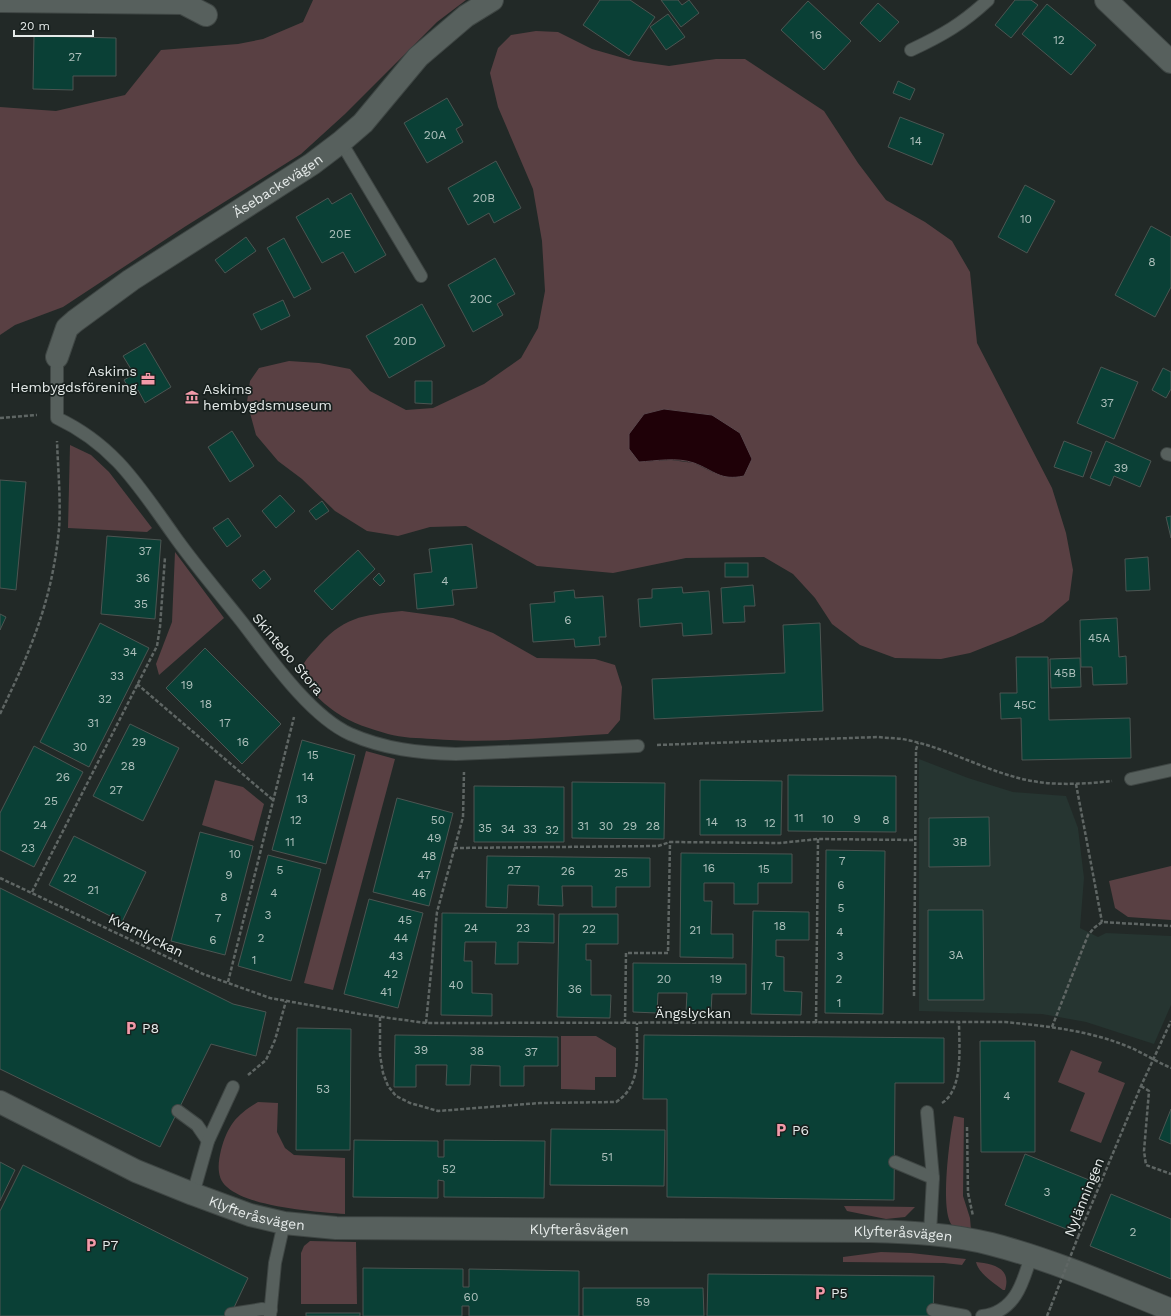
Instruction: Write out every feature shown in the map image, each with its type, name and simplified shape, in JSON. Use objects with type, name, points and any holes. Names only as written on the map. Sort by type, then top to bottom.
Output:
[{"type":"street","name":"Äsebackevägen","points":[[57,358],[68,328],[76,321],[131,280],[312,164],[341,142],[363,123],[418,57],[466,16],[492,0]]},
{"type":"street","points":[[1106,0],[1171,62]]},
{"type":"street","points":[[0,1],[183,3],[206,8]]},
{"type":"street","name":"Klyfteråsvägen","points":[[0,1102],[136,1171],[250,1215],[284,1223],[336,1228],[870,1231],[930,1233],[976,1242],[1031,1256],[1171,1310]]},
{"type":"lane","points":[[911,50],[941,36],[965,21],[988,0]]},
{"type":"lane","points":[[341,142],[422,276]]},
{"type":"lane","points":[[57,358],[57,418]]},
{"type":"lane","name":"Skintebo Stora","points":[[57,418],[86,434],[106,448],[150,500],[173,534],[300,695],[328,720],[349,734],[375,744],[401,750],[431,754],[464,754],[638,746]]},
{"type":"lane","points":[[1131,779],[1171,770]]},
{"type":"lane","points":[[193,1194],[208,1141],[233,1087]]},
{"type":"lane","points":[[178,1111],[197,1125],[208,1141]]},
{"type":"lane","points":[[927,1112],[933,1178],[930,1233]]},
{"type":"lane","points":[[895,1162],[933,1178]]},
{"type":"lane","points":[[231,1314],[262,1309],[270,1313],[275,1263],[284,1223]]},
{"type":"lane","points":[[982,1316],[1007,1311],[1023,1282],[1031,1256]]},
{"type":"lane","points":[[933,1310],[965,1316]]},
{"type":"path","points":[[0,418],[27,414],[57,418],[59,528],[50,587],[39,627],[24,664],[0,714]]},
{"type":"path","points":[[32,892],[157,646],[160,627],[165,555],[173,534]]},
{"type":"path","points":[[137,684],[273,800]]},
{"type":"path","points":[[228,982],[300,695]]},
{"type":"path","points":[[638,746],[878,737],[902,739],[918,743],[994,771],[1028,781],[1076,784],[1131,779]]},
{"type":"path","points":[[914,996],[914,840],[916,750],[918,743]]},
{"type":"path","points":[[426,1023],[437,912],[463,817],[464,754]]},
{"type":"path","points":[[1076,784],[1102,922]]},
{"type":"path","points":[[454,848],[658,846],[670,842],[780,843],[818,839],[914,840]]},
{"type":"path","points":[[816,1023],[818,839]]},
{"type":"path","points":[[625,1023],[626,953],[668,953],[670,842]]},
{"type":"path","name":"Kvarnlyckan","points":[[0,878],[203,974],[270,998],[380,1017]]},
{"type":"path","points":[[1052,1027],[1088,935],[1094,928],[1102,922],[1171,926]]},
{"type":"path","points":[[233,1087],[266,1060],[275,1040],[286,1001]]},
{"type":"path","points":[[380,1017],[380,1055],[383,1073],[388,1086],[396,1096],[410,1103],[438,1111],[540,1103],[616,1102],[625,1096],[632,1087],[636,1073],[637,1023]]},
{"type":"path","name":"Ängslyckan","points":[[380,1017],[426,1023],[959,1022]]},
{"type":"path","name":"Nylänningen","points":[[1048,1316],[1078,1237],[1152,1060],[1171,1021]]},
{"type":"path","points":[[927,1112],[946,1101],[956,1083],[959,1068],[959,1022],[1005,1022],[1089,1033],[1125,1045],[1152,1060],[1171,1068]]},
{"type":"path","points":[[1141,1086],[1149,1091],[1144,1151],[1146,1164],[1171,1174]]},
{"type":"path","points":[[967,1127],[968,1193],[976,1242]]},
{"type":"shaded area","points":[[313,0],[466,0],[437,22],[345,114],[301,154],[186,226],[63,307],[15,325],[0,335],[0,107],[56,111],[125,95],[161,50],[238,44],[263,39],[303,22]]},
{"type":"shaded area","points":[[536,31],[558,32],[592,49],[634,61],[669,66],[716,59],[745,59],[824,111],[858,163],[886,200],[925,222],[952,241],[970,272],[977,343],[1052,488],[1066,533],[1073,570],[1069,600],[1043,622],[970,653],[941,659],[895,658],[860,645],[832,624],[815,598],[793,574],[764,557],[686,558],[613,573],[537,566],[466,526],[430,527],[398,536],[367,531],[335,511],[302,479],[278,461],[256,435],[247,402],[250,381],[259,368],[289,361],[319,363],[350,369],[370,391],[406,410],[433,408],[484,384],[521,358],[538,328],[545,291],[542,241],[533,189],[498,107],[490,73],[498,48],[511,35]],"holes":[[[664,409],[712,415],[714,473],[694,463],[671,460],[639,462],[644,414]]]},
{"type":"shaded area","points":[[664,409],[712,415],[740,433],[752,459],[744,476],[723,476],[694,463],[681,460],[639,462],[629,449],[629,434],[644,414]]},
{"type":"shaded area","points":[[70,445],[91,455],[109,472],[152,528],[147,532],[68,528]]},
{"type":"shaded area","points":[[175,552],[224,618],[159,675],[156,664],[172,622]]},
{"type":"shaded area","points":[[402,611],[453,618],[493,633],[537,658],[595,659],[615,665],[622,687],[620,720],[608,734],[520,740],[477,741],[410,738],[388,734],[348,720],[327,705],[309,688],[302,676],[303,665],[325,639],[344,624],[364,616]]},
{"type":"shaded area","points":[[366,751],[395,759],[333,990],[304,983]]},
{"type":"shaded area","points":[[919,759],[968,778],[1013,792],[1066,796],[1078,828],[1084,878],[1080,928],[1098,937],[1106,933],[1171,936],[1171,1005],[1154,1044],[1086,1022],[1042,1014],[919,1011]]},
{"type":"shaded area","points":[[215,780],[243,787],[264,804],[254,841],[202,825]]},
{"type":"shaded area","points":[[1171,866],[1171,920],[1128,917],[1115,908],[1109,881]]},
{"type":"shaded area","points":[[561,1036],[596,1036],[616,1048],[616,1077],[595,1077],[595,1090],[561,1089]]},
{"type":"shaded area","points":[[1071,1050],[1102,1062],[1098,1072],[1125,1083],[1101,1143],[1070,1131],[1085,1093],[1058,1082]]},
{"type":"shaded area","points":[[258,1102],[278,1103],[277,1132],[285,1148],[294,1155],[345,1158],[345,1214],[300,1210],[266,1204],[237,1194],[223,1183],[219,1175],[219,1160],[224,1141],[230,1127],[238,1116]]},
{"type":"shaded area","points":[[954,1116],[964,1118],[963,1196],[970,1218],[971,1230],[953,1226],[949,1219],[947,1206],[947,1173]]},
{"type":"shaded area","points":[[844,1206],[915,1207],[905,1217],[886,1219],[847,1211]]},
{"type":"shaded area","points":[[310,1241],[356,1242],[357,1304],[301,1304],[301,1253],[304,1246]]},
{"type":"shaded area","points":[[881,1252],[911,1253],[966,1259],[962,1265],[944,1263],[843,1262],[843,1257]]},
{"type":"shaded area","points":[[976,1262],[999,1268],[1006,1276],[1005,1290],[983,1274]]},
{"type":"building","points":[[600,0],[630,0],[655,17],[629,56],[583,25]]},
{"type":"building","points":[[661,0],[678,0],[682,5],[689,0],[699,13],[681,27]]},
{"type":"building","points":[[1015,0],[1031,0],[1038,5],[1011,38],[995,25]]},
{"type":"building","points":[[808,1],[851,41],[824,70],[781,30]]},
{"type":"building","points":[[878,3],[899,22],[880,42],[860,23]]},
{"type":"building","points":[[1047,4],[1096,45],[1071,75],[1022,34]]},
{"type":"building","points":[[668,14],[685,37],[666,50],[650,27]]},
{"type":"building","points":[[34,36],[116,38],[116,76],[73,76],[73,90],[33,89]]},
{"type":"building","points":[[898,81],[915,89],[910,100],[893,93]]},
{"type":"building","points":[[447,98],[463,125],[456,129],[463,142],[427,163],[404,123]]},
{"type":"building","points":[[900,117],[944,134],[932,165],[888,147]]},
{"type":"building","points":[[496,161],[521,208],[494,223],[489,213],[468,225],[448,188]]},
{"type":"building","points":[[1025,185],[1055,201],[1027,253],[998,237]]},
{"type":"building","points":[[351,193],[386,255],[355,273],[343,252],[322,263],[296,217],[328,198],[332,204]]},
{"type":"building","points":[[1151,226],[1171,237],[1171,287],[1155,317],[1115,295]]},
{"type":"building","points":[[246,237],[256,251],[225,273],[215,260]]},
{"type":"building","points":[[284,238],[311,289],[294,298],[267,248]]},
{"type":"building","points":[[495,258],[515,294],[497,304],[503,315],[473,332],[448,285]]},
{"type":"building","points":[[283,300],[290,316],[261,330],[253,314]]},
{"type":"building","points":[[422,304],[445,346],[389,378],[366,336]]},
{"type":"building","points":[[145,343],[171,387],[145,403],[138,390],[132,394],[124,380],[134,374],[123,356]]},
{"type":"building","points":[[1101,367],[1138,382],[1114,439],[1077,423]]},
{"type":"building","points":[[1163,368],[1171,372],[1171,389],[1166,398],[1152,390]]},
{"type":"building","points":[[415,381],[432,381],[432,404],[415,403]]},
{"type":"building","points":[[232,431],[254,466],[230,482],[208,447]]},
{"type":"building","points":[[1064,441],[1092,452],[1083,477],[1054,467]]},
{"type":"building","points":[[1106,441],[1151,461],[1140,487],[1114,476],[1110,486],[1090,478]]},
{"type":"building","points":[[0,480],[26,482],[16,590],[0,588]]},
{"type":"building","points":[[280,495],[295,511],[276,528],[262,511]]},
{"type":"building","points":[[322,501],[329,511],[316,520],[309,511]]},
{"type":"building","points":[[1171,516],[1171,538],[1166,517]]},
{"type":"building","points":[[228,518],[241,536],[227,547],[213,528]]},
{"type":"building","points":[[107,536],[161,540],[155,619],[101,614]]},
{"type":"building","points":[[472,544],[477,588],[452,590],[454,605],[417,609],[414,574],[432,572],[429,549]]},
{"type":"building","points":[[358,550],[375,569],[332,610],[314,591]]},
{"type":"building","points":[[1148,557],[1150,590],[1126,591],[1125,559]]},
{"type":"building","points":[[725,563],[748,563],[748,577],[725,577]]},
{"type":"building","points":[[264,570],[271,579],[260,589],[252,580]]},
{"type":"building","points":[[379,573],[385,581],[380,586],[373,579]]},
{"type":"building","points":[[753,585],[755,606],[744,606],[745,622],[723,623],[721,588]]},
{"type":"building","points":[[682,587],[683,593],[709,591],[712,634],[683,636],[682,623],[640,627],[638,599],[652,598],[652,589]]},
{"type":"building","points":[[574,590],[575,598],[603,596],[606,637],[599,637],[600,645],[575,647],[574,639],[533,642],[530,604],[555,602],[554,592]]},
{"type":"building","points":[[0,614],[6,617],[0,630]]},
{"type":"building","points":[[1117,618],[1119,657],[1126,656],[1127,684],[1093,685],[1092,667],[1081,667],[1080,620]]},
{"type":"building","points":[[100,623],[149,648],[89,767],[40,742]]},
{"type":"building","points":[[820,623],[823,711],[654,719],[652,679],[785,673],[783,625]]},
{"type":"building","points":[[205,648],[281,724],[242,764],[166,688]]},
{"type":"building","points":[[1016,657],[1048,657],[1049,720],[1130,718],[1131,758],[1022,760],[1021,718],[1001,719],[1000,693],[1017,693]]},
{"type":"building","points":[[1080,658],[1081,687],[1051,688],[1050,659]]},
{"type":"building","points":[[130,724],[179,748],[143,821],[93,796]]},
{"type":"building","points":[[302,740],[355,755],[326,864],[272,850]]},
{"type":"building","points":[[34,746],[83,772],[34,867],[0,850],[0,813]]},
{"type":"building","points":[[788,775],[896,776],[896,832],[788,831]]},
{"type":"building","points":[[700,780],[782,781],[781,835],[700,835]]},
{"type":"building","points":[[572,782],[665,783],[664,839],[572,838]]},
{"type":"building","points":[[474,786],[564,787],[564,842],[474,842]]},
{"type":"building","points":[[397,798],[453,813],[429,906],[373,892]]},
{"type":"building","points":[[989,817],[990,866],[929,867],[929,818]]},
{"type":"building","points":[[200,832],[253,846],[225,955],[171,941]]},
{"type":"building","points":[[74,836],[146,872],[122,922],[49,885]]},
{"type":"building","points":[[826,850],[885,851],[883,1014],[825,1013]]},
{"type":"building","points":[[681,853],[792,854],[792,883],[758,883],[758,904],[734,904],[734,883],[704,883],[704,901],[712,901],[711,934],[733,934],[733,958],[680,957]]},
{"type":"building","points":[[268,855],[321,869],[291,981],[238,966]]},
{"type":"building","points":[[487,856],[650,858],[650,887],[616,887],[616,907],[592,907],[592,886],[562,886],[563,906],[538,905],[539,886],[508,885],[507,908],[486,907]]},
{"type":"building","name":"P8","points":[[0,888],[233,1004],[266,1012],[256,1056],[211,1044],[160,1147],[0,1069]]},
{"type":"building","points":[[369,899],[423,913],[398,1008],[344,994]]},
{"type":"building","points":[[928,910],[983,910],[984,1000],[928,1000]]},
{"type":"building","points":[[753,911],[809,912],[809,940],[776,940],[776,956],[784,957],[784,991],[802,992],[801,1015],[751,1014]]},
{"type":"building","points":[[442,913],[554,914],[554,943],[518,942],[518,964],[495,964],[496,942],[465,942],[464,961],[472,961],[472,993],[492,994],[492,1016],[441,1015]]},
{"type":"building","points":[[559,914],[618,914],[618,944],[586,944],[586,960],[591,960],[591,995],[611,995],[610,1018],[557,1017]]},
{"type":"building","points":[[633,963],[746,964],[746,994],[712,994],[711,1012],[686,1012],[687,993],[658,993],[657,1013],[633,1012]]},
{"type":"building","points":[[297,1028],[351,1029],[350,1150],[296,1150]]},
{"type":"building","points":[[395,1035],[558,1037],[558,1066],[524,1066],[524,1086],[500,1086],[500,1066],[471,1065],[470,1085],[446,1085],[447,1065],[416,1065],[416,1087],[394,1087]]},
{"type":"building","name":"P6","points":[[644,1035],[944,1038],[944,1083],[895,1083],[894,1200],[667,1197],[667,1099],[643,1099]]},
{"type":"building","points":[[980,1041],[1035,1041],[1035,1152],[981,1152]]},
{"type":"building","points":[[1171,1109],[1171,1144],[1159,1139]]},
{"type":"building","points":[[551,1129],[665,1130],[664,1186],[550,1185]]},
{"type":"building","points":[[354,1140],[438,1141],[438,1157],[444,1157],[444,1140],[545,1141],[544,1198],[444,1197],[444,1181],[438,1180],[438,1198],[353,1197]]},
{"type":"building","points":[[1025,1154],[1089,1180],[1069,1230],[1005,1205]]},
{"type":"building","points":[[0,1162],[15,1170],[0,1201]]},
{"type":"building","name":"P7","points":[[23,1165],[248,1278],[230,1316],[0,1316],[0,1211]]},
{"type":"building","points":[[1111,1194],[1171,1219],[1171,1279],[1090,1246]]},
{"type":"building","points":[[363,1268],[463,1269],[463,1287],[469,1287],[469,1269],[579,1271],[579,1316],[469,1316],[469,1306],[462,1306],[462,1316],[363,1316]]},
{"type":"building","name":"P5","points":[[708,1274],[934,1276],[933,1316],[707,1316]]},
{"type":"building","points":[[583,1288],[703,1288],[704,1316],[583,1316]]},
{"type":"building","points":[[306,1313],[360,1313],[360,1316],[306,1316]]},
{"type":"place","name":"Askims Hembygdsförening","points":[[148,379]]},
{"type":"place","name":"Askims hembygdsmuseum","points":[[192,397]]},
{"type":"place","name":"P8","points":[[131,1028]]},
{"type":"place","name":"P6","points":[[781,1130]]},
{"type":"place","name":"P7","points":[[91,1245]]},
{"type":"place","name":"P5","points":[[820,1293]]}]
